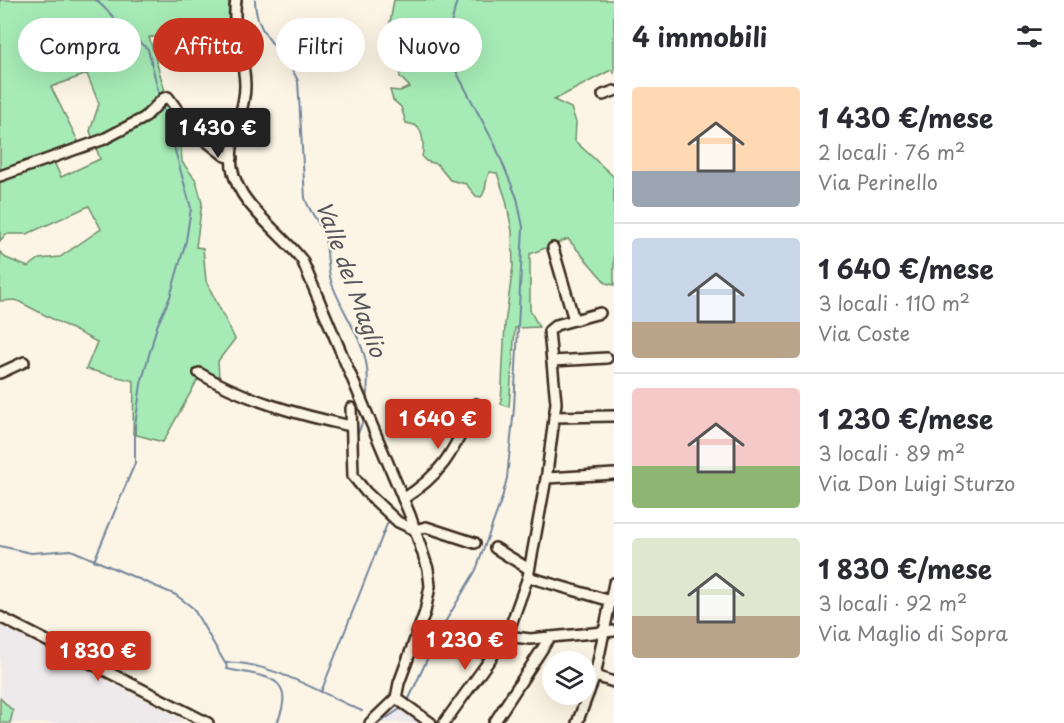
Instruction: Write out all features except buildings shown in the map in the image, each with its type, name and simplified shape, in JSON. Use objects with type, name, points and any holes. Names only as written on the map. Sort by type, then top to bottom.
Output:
[{"type":"street","points":[[236,0],[234,14],[236,34],[245,85],[244,104],[232,158],[232,169],[249,207],[288,242],[302,260],[403,499],[428,569],[430,586],[417,640],[399,683],[396,698],[370,723]]},
{"type":"street","points":[[603,95],[614,91]]},
{"type":"street","points":[[0,176],[102,140],[144,118],[161,100],[168,97],[191,129],[225,156],[232,158]]},
{"type":"street","points":[[553,248],[574,320]]},
{"type":"street","points":[[444,723],[507,636],[528,573],[547,478],[556,403],[551,327],[600,313]]},
{"type":"street","points":[[552,361],[607,358]]},
{"type":"street","points":[[0,373],[24,362]]},
{"type":"street","points":[[199,373],[228,390],[323,420],[351,426]]},
{"type":"street","points":[[403,499],[419,489],[446,463],[476,404]]},
{"type":"street","points":[[351,408],[352,476],[398,522],[415,530],[426,527],[475,543]]},
{"type":"street","points":[[554,417],[614,417]]},
{"type":"street","points":[[547,478],[614,474]]},
{"type":"street","points":[[495,548],[528,573],[611,601]]},
{"type":"street","points":[[596,673],[610,630],[614,583]]},
{"type":"street","points":[[0,616],[208,723]]},
{"type":"street","points":[[507,636],[530,639],[610,630]]},
{"type":"street","points":[[494,723],[550,637]]},
{"type":"street","points":[[596,676],[614,682]]},
{"type":"street","points":[[396,698],[431,723]]},
{"type":"street","points":[[577,723],[584,705]]},
{"type":"shaded area","points":[[0,625],[182,719],[180,723],[10,723],[13,711],[0,698]]},
{"type":"shaded area","points":[[395,705],[418,719],[423,723],[376,723]]},
{"type":"green space","points":[[0,0],[229,0],[228,18],[153,18],[153,37],[149,37],[153,50],[153,72],[159,72],[165,91],[164,98],[179,120],[182,162],[196,180],[202,203],[196,247],[203,248],[206,281],[235,339],[218,361],[219,378],[202,372],[163,442],[133,434],[134,381],[86,369],[97,342],[16,300],[0,301],[0,252],[6,258],[28,267],[39,259],[60,257],[101,229],[89,206],[27,234],[6,234],[0,241]],"holes":[[[87,74],[99,104],[90,131],[100,159],[61,177],[52,158],[78,141],[51,87]]]},
{"type":"green space","points":[[394,0],[614,0],[614,73],[611,70],[554,100],[571,108],[576,122],[575,141],[614,177],[614,285],[606,283],[568,239],[530,254],[530,310],[539,327],[515,328],[509,407],[501,404],[505,324],[513,266],[512,231],[506,200],[497,173],[490,172],[481,197],[476,196],[466,184],[450,180],[437,164],[426,161],[422,157],[421,132],[416,126],[406,123],[401,107],[393,100],[390,90],[400,91],[410,87],[400,77],[400,72],[482,72],[482,18],[391,18]]},
{"type":"green space","points":[[0,698],[13,711],[10,723],[0,723]]},
{"type":"waterway","points":[[96,0],[148,49],[160,98]]},
{"type":"waterway","name":"Valle del Maglio","points":[[255,0],[260,24],[298,81],[305,198],[324,235],[332,284],[364,353],[368,382],[366,400]]},
{"type":"waterway","points":[[407,703],[441,629],[476,570],[507,478],[514,408],[523,227],[517,198],[495,145],[449,58],[447,41],[457,0]]},
{"type":"waterway","points":[[94,561],[135,463],[135,426],[141,384],[157,326],[170,297],[186,241],[191,208],[162,104]]},
{"type":"waterway","name":"Valle del Maglio","points":[[356,438],[363,421]]},
{"type":"waterway","name":"Valle del Maglio","points":[[357,467],[361,479]]},
{"type":"waterway","name":"Valle del Maglio","points":[[321,692],[389,519]]},
{"type":"waterway","points":[[0,546],[31,553],[71,550],[176,595],[193,608],[225,663],[241,663],[276,672],[362,711]]},
{"type":"waterway","points":[[226,664],[227,669],[265,677],[280,687],[283,695],[277,723]]},
{"type":"waterway","points":[[379,723],[403,707]]}]
